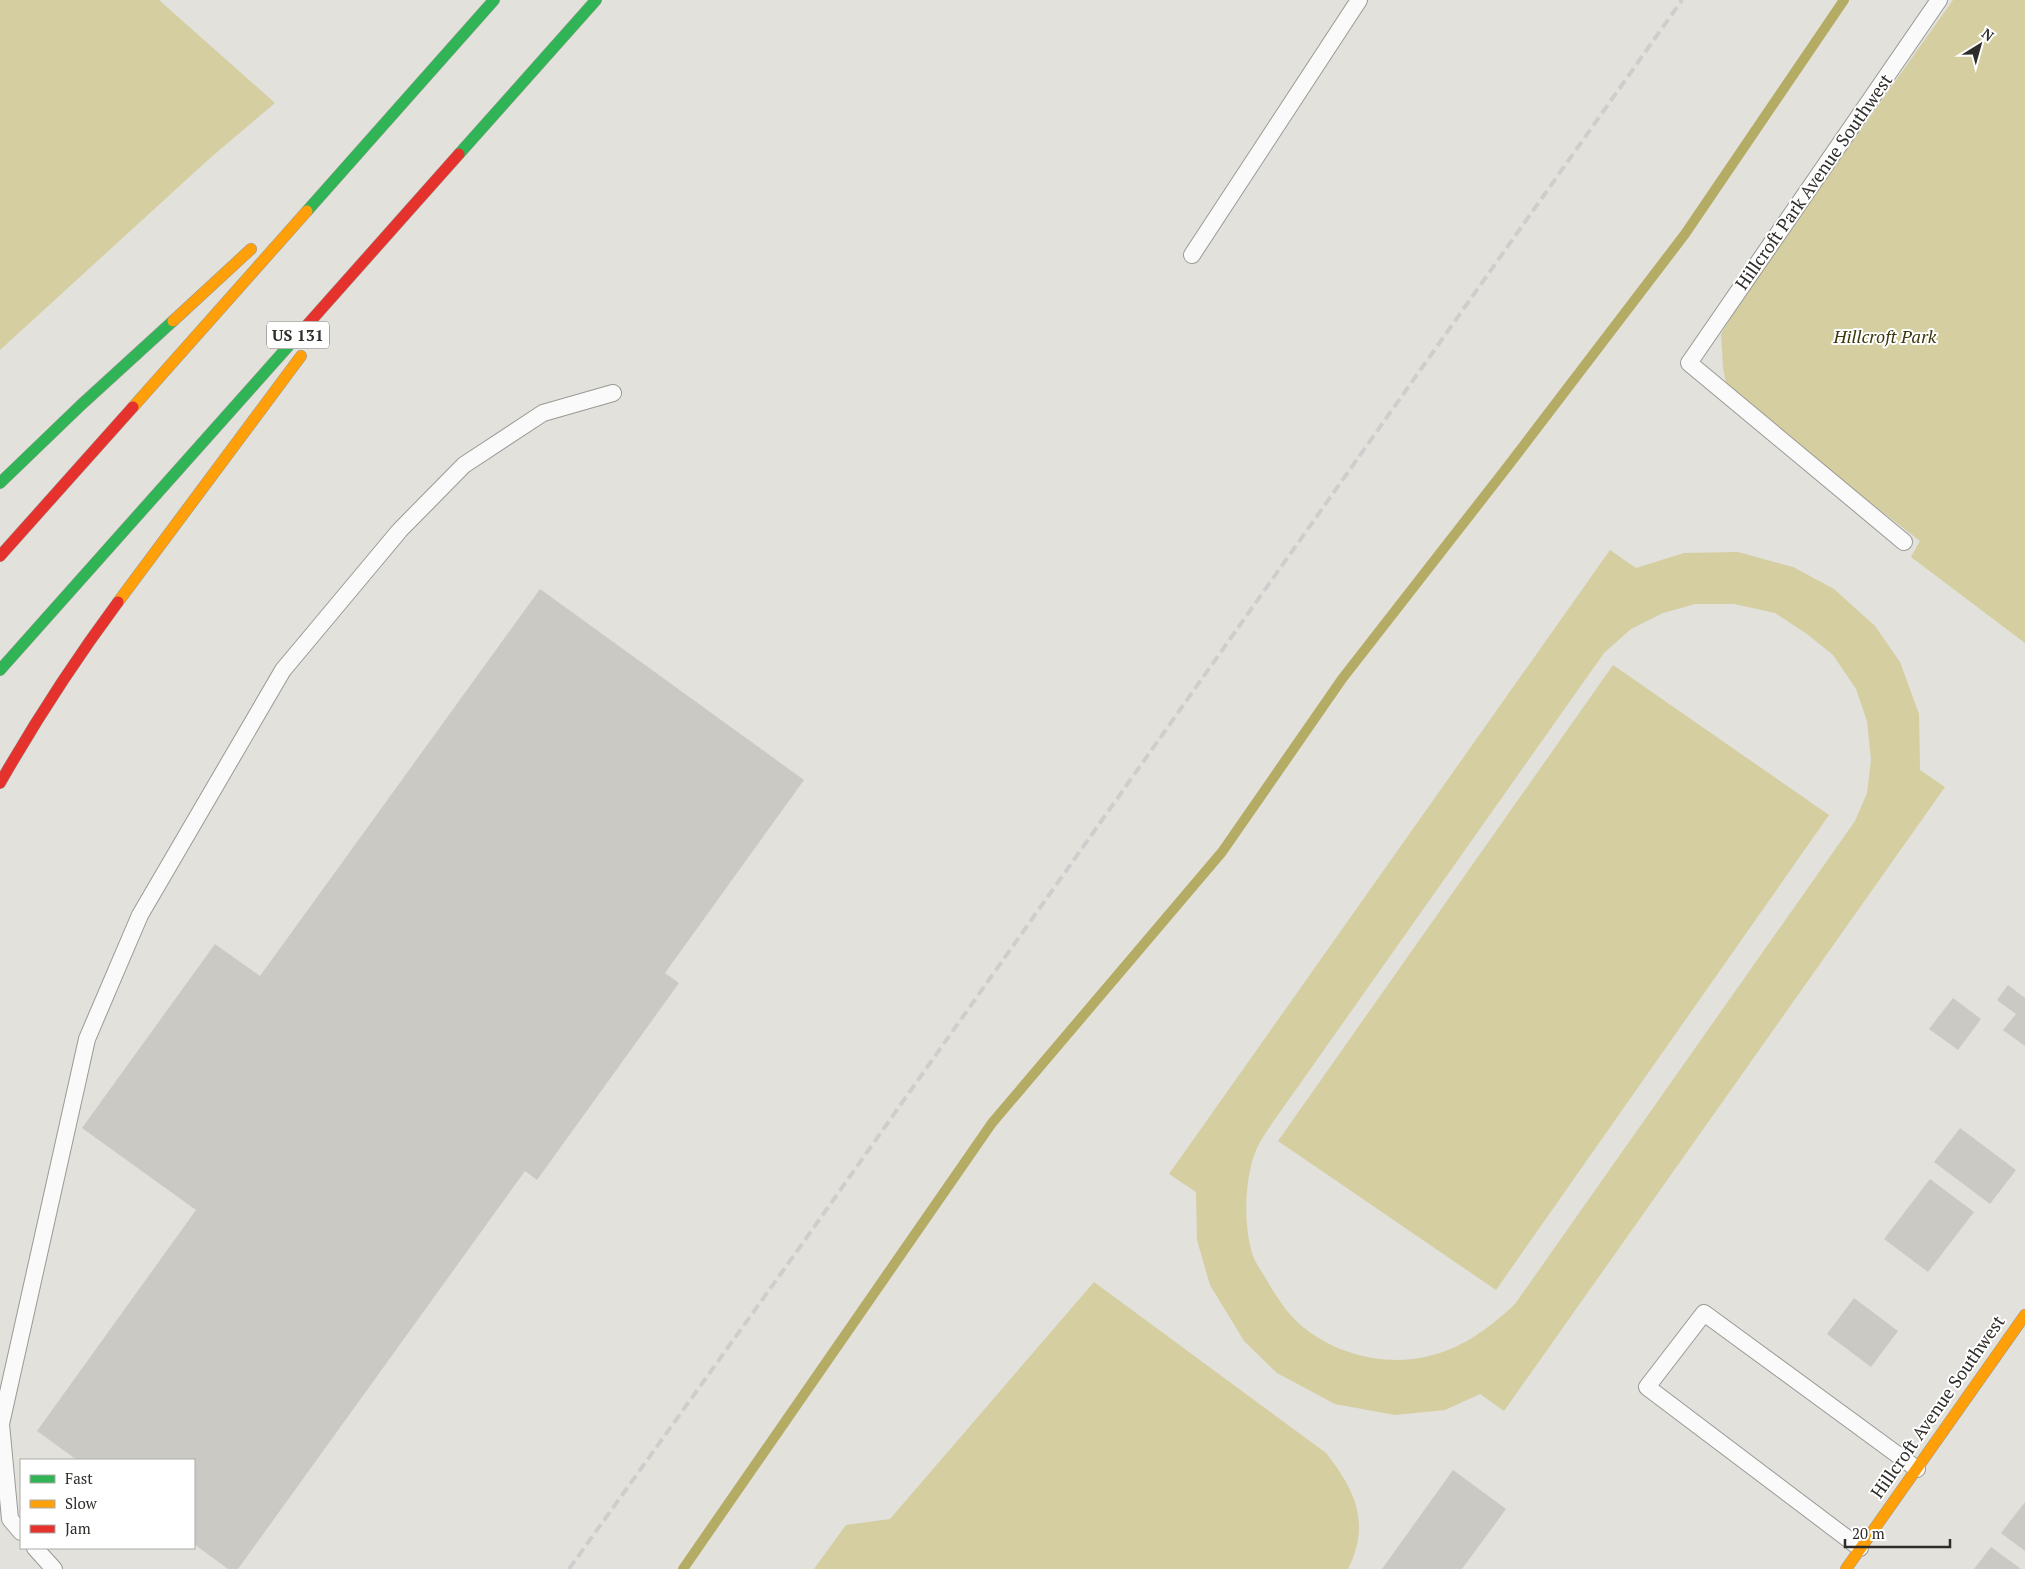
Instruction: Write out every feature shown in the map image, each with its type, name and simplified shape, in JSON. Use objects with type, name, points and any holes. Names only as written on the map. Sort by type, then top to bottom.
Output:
[{"type":"main road","points":[[0,556],[494,0]]},
{"type":"main road","name":"US 131","points":[[0,670],[596,0]]},
{"type":"main road","points":[[287,216],[361,149]]},
{"type":"main road","points":[[331,315],[407,213]]},
{"type":"main road","points":[[0,483],[89,398],[258,243]]},
{"type":"main road","points":[[0,783],[27,736],[80,653],[308,347]]},
{"type":"main road","name":"Hillcroft Avenue Southwest","points":[[1846,1569],[2025,1315]]},
{"type":"lane","points":[[1192,255],[1359,0]]},
{"type":"lane","name":"Hillcroft Park Avenue Southwest","points":[[1904,542],[1689,363],[1938,0]]},
{"type":"lane","points":[[20,1531],[10,1519],[1,1424],[87,1038],[140,915],[283,670],[400,530],[464,465],[543,412],[613,393]]},
{"type":"lane","points":[[1860,1548],[1647,1387],[1704,1313],[1917,1469]]},
{"type":"lane","points":[[37,1549],[54,1569]]},
{"type":"green space","points":[[0,0],[159,0],[275,103],[209,159],[0,350]]},
{"type":"green space","name":"Hillcroft Park","points":[[1953,0],[2025,0],[2025,643],[1911,557],[1920,541],[1728,393],[1723,368],[1721,334],[1747,290]]},
{"type":"green space","points":[[1610,550],[1636,568],[1684,553],[1738,552],[1793,567],[1834,589],[1875,626],[1900,662],[1919,714],[1920,770],[1945,787],[1504,1411],[1480,1394],[1445,1410],[1395,1415],[1335,1404],[1277,1373],[1244,1341],[1210,1285],[1197,1240],[1196,1192],[1169,1174]],"holes":[[[1695,604],[1734,604],[1775,613],[1807,634],[1833,655],[1856,689],[1867,721],[1871,760],[1867,793],[1855,821],[1515,1304],[1474,1337],[1451,1349],[1425,1357],[1393,1360],[1377,1359],[1345,1351],[1330,1344],[1303,1327],[1292,1317],[1274,1292],[1253,1256],[1246,1216],[1246,1202],[1249,1173],[1259,1145],[1273,1122],[1604,653],[1631,629],[1663,613]]]},
{"type":"green space","points":[[1613,665],[1829,815],[1496,1290],[1278,1141]]},
{"type":"green space","points":[[1094,1282],[1326,1453],[1345,1480],[1352,1494],[1359,1522],[1355,1552],[1348,1569],[814,1569],[846,1525],[890,1519]]},
{"type":"building","points":[[540,589],[804,780],[665,973],[679,983],[537,1180],[525,1171],[238,1569],[228,1569],[195,1545],[195,1459],[76,1459],[37,1431],[196,1210],[82,1128],[215,944],[260,976]]},
{"type":"building","points":[[2008,985],[2025,998],[2025,1046],[2003,1030],[2016,1014],[1997,1000]]},
{"type":"building","points":[[1953,998],[1981,1019],[1958,1050],[1929,1029]]},
{"type":"building","points":[[1960,1128],[2016,1170],[1990,1204],[1934,1162]]},
{"type":"building","points":[[1930,1179],[1974,1212],[1928,1272],[1884,1239]]},
{"type":"building","points":[[1854,1298],[1898,1331],[1871,1367],[1827,1334]]},
{"type":"building","points":[[1453,1470],[1506,1509],[1462,1569],[1382,1569]]},
{"type":"building","points":[[2025,1502],[2025,1551],[2001,1533]]},
{"type":"building","points":[[1991,1547],[2021,1569],[1974,1569]]},
{"type":"waterway","points":[[683,1569],[992,1123],[1222,852],[1342,679],[1685,234],[1844,0]]},
{"type":"railway","points":[[569,1569],[800,1247],[1682,0]]},
{"type":"traffic: fast","points":[[307,211],[494,0]]},
{"type":"traffic: fast","points":[[459,154],[596,0]]},
{"type":"traffic: fast","points":[[0,483],[81,405],[173,321]]},
{"type":"traffic: fast","points":[[0,670],[308,324]]},
{"type":"traffic: slow","points":[[133,407],[307,211]]},
{"type":"traffic: slow","points":[[173,321],[251,249]]},
{"type":"traffic: slow","points":[[118,602],[301,356]]},
{"type":"traffic: slow","points":[[1846,1569],[2025,1315]]},
{"type":"traffic: jam","points":[[308,324],[459,154]]},
{"type":"traffic: jam","points":[[0,556],[133,407]]},
{"type":"traffic: jam","points":[[0,783],[56,691],[118,602]]}]
